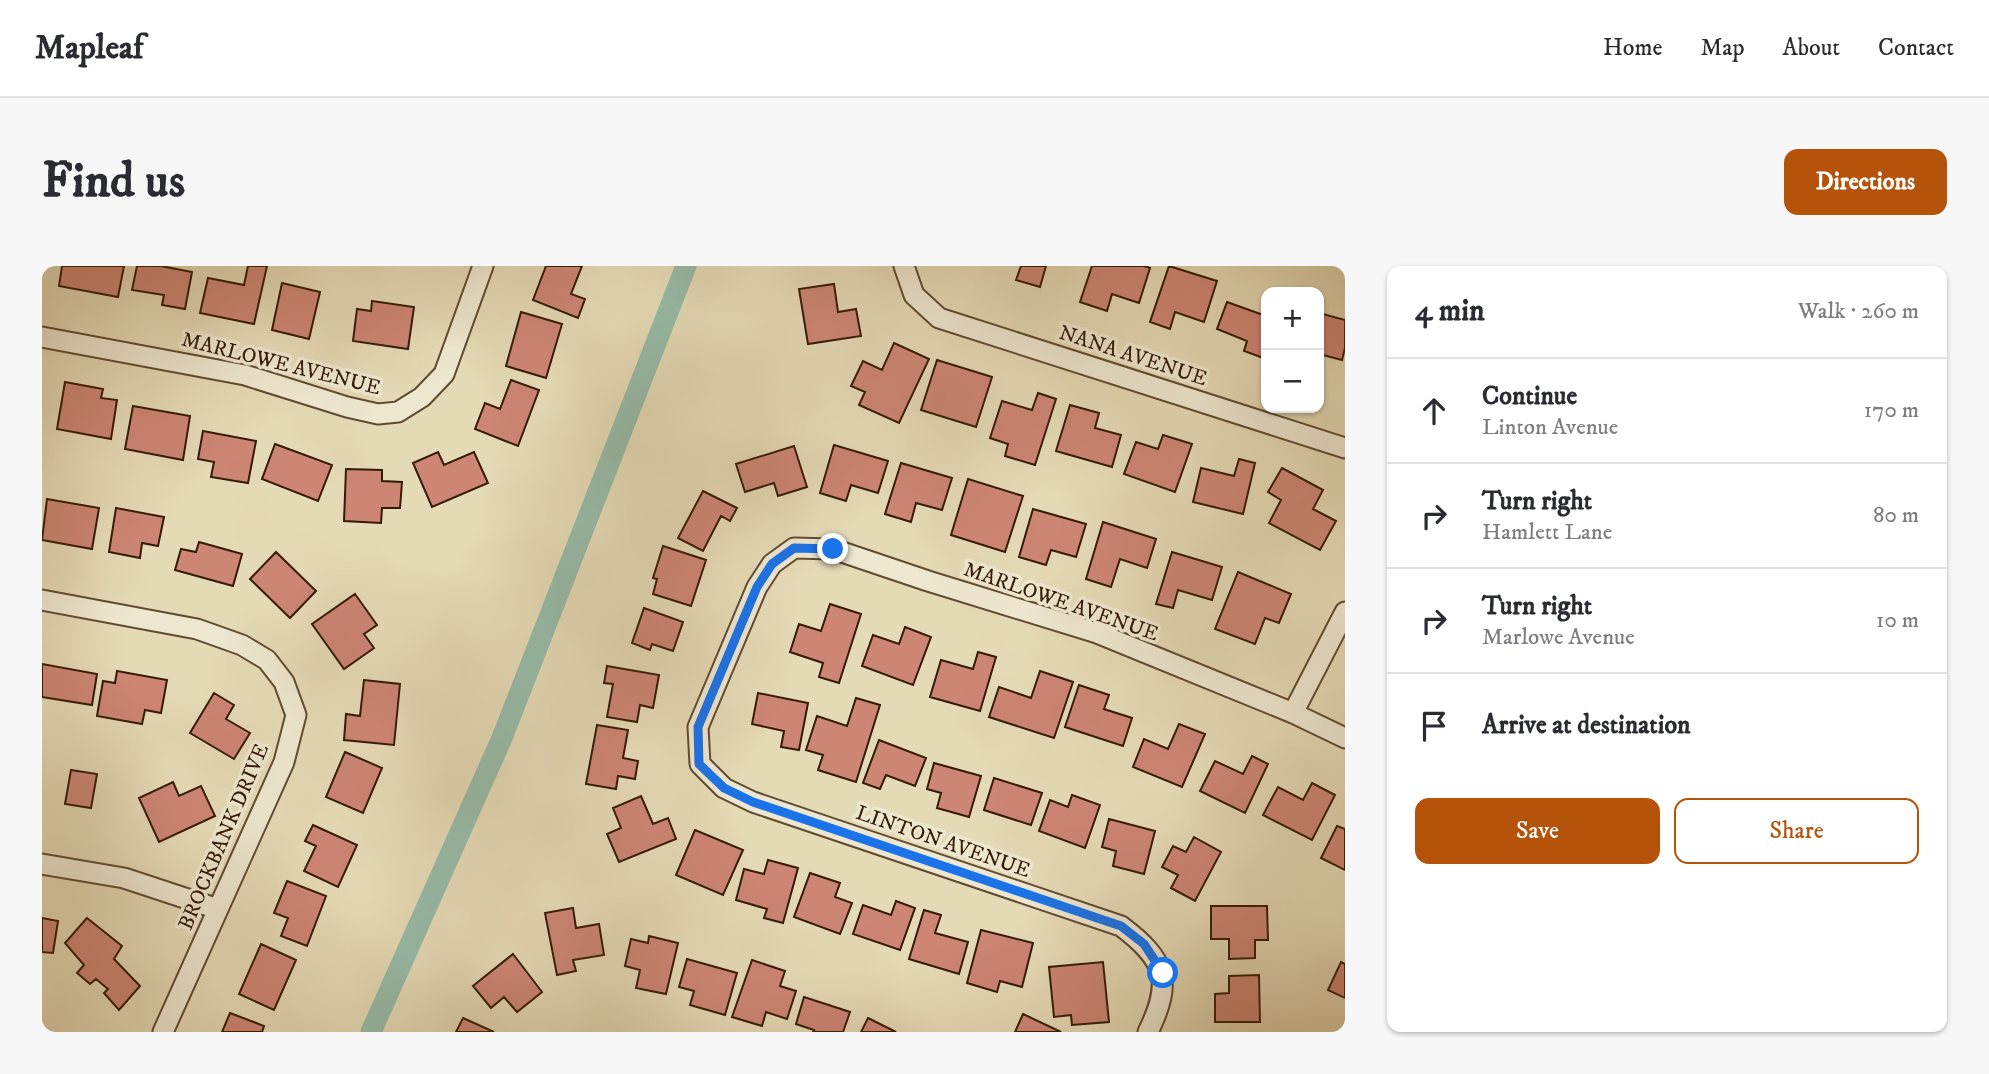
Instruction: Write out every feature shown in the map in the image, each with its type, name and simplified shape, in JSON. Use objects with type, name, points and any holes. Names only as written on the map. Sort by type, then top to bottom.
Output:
[{"type":"street","name":"MARLOWE AVENUE","points":[[42,337],[231,372],[378,414],[398,412],[422,397],[444,374],[483,266]]},
{"type":"street","name":"NANA AVENUE","points":[[904,266],[914,295],[939,318],[1345,448]]},
{"type":"street","name":"MARLOWE AVENUE","points":[[794,548],[833,549],[1097,633],[1293,713],[1345,738]]},
{"type":"street","name":"LINTON AVENUE","points":[[794,548],[772,564],[757,587],[698,727],[699,764],[724,788],[753,802],[1121,926],[1144,944],[1163,973],[1159,1009],[1148,1032]]},
{"type":"street","name":"BROCKBANK DRIVE","points":[[42,600],[197,629],[242,645],[267,660],[284,682],[296,715],[284,762],[163,1032]]},
{"type":"street","points":[[1293,713],[1345,612]]},
{"type":"street","points":[[42,864],[124,878],[218,909]]},
{"type":"building","points":[[62,266],[124,266],[118,297],[59,286]]},
{"type":"building","points":[[137,266],[161,266],[192,272],[185,309],[162,305],[164,295],[132,290]]},
{"type":"building","points":[[248,266],[267,266],[254,324],[200,313],[208,278],[244,285]]},
{"type":"building","points":[[546,266],[582,266],[571,294],[585,299],[578,318],[533,300]]},
{"type":"building","points":[[1021,266],[1046,266],[1040,287],[1016,280]]},
{"type":"building","points":[[1092,266],[1150,268],[1139,303],[1112,294],[1107,311],[1080,302]]},
{"type":"building","points":[[1169,266],[1217,281],[1204,322],[1175,312],[1170,329],[1150,322]]},
{"type":"building","points":[[282,283],[320,292],[309,339],[272,330]]},
{"type":"building","points":[[834,284],[838,312],[856,309],[861,336],[808,344],[799,289]]},
{"type":"building","points":[[372,301],[414,307],[408,349],[353,341],[357,309],[371,311]]},
{"type":"building","points":[[1227,302],[1261,314],[1261,357],[1244,351],[1247,341],[1217,329]]},
{"type":"building","points":[[521,312],[562,324],[546,378],[506,366]]},
{"type":"building","points":[[1324,314],[1345,320],[1342,360],[1324,355]]},
{"type":"building","points":[[894,343],[929,359],[899,423],[859,405],[865,392],[851,386],[863,361],[882,370]]},
{"type":"building","points":[[937,360],[992,377],[976,427],[921,410]]},
{"type":"building","points":[[511,380],[539,390],[518,446],[475,429],[485,403],[500,409]]},
{"type":"building","points":[[65,382],[103,389],[101,398],[117,400],[111,439],[57,429]]},
{"type":"building","points":[[1038,393],[1056,399],[1035,465],[1005,456],[1008,444],[990,438],[1002,401],[1032,410]]},
{"type":"building","points":[[1070,405],[1099,413],[1095,428],[1121,435],[1112,467],[1056,451]]},
{"type":"building","points":[[133,406],[190,416],[183,460],[125,449]]},
{"type":"building","points":[[203,431],[256,441],[248,483],[211,477],[214,462],[198,459]]},
{"type":"building","points":[[1163,435],[1192,444],[1175,492],[1124,474],[1136,442],[1158,449]]},
{"type":"building","points":[[275,444],[332,465],[318,501],[262,479]]},
{"type":"building","points":[[834,445],[888,461],[878,493],[851,485],[846,501],[820,493]]},
{"type":"building","points":[[794,446],[807,487],[778,496],[774,483],[745,492],[736,464]]},
{"type":"building","points":[[438,452],[444,465],[474,452],[488,483],[432,507],[413,463]]},
{"type":"building","points":[[1239,459],[1255,463],[1243,514],[1193,502],[1201,468],[1234,476]]},
{"type":"building","points":[[901,463],[952,478],[942,510],[916,503],[911,522],[885,514]]},
{"type":"building","points":[[1282,468],[1323,490],[1313,509],[1336,521],[1320,550],[1269,523],[1281,500],[1268,492]]},
{"type":"building","points":[[346,469],[382,470],[382,481],[402,482],[400,508],[382,508],[381,523],[344,521]]},
{"type":"building","points":[[968,479],[1023,496],[1005,552],[951,535]]},
{"type":"building","points":[[703,491],[737,508],[730,521],[721,516],[703,551],[678,538]]},
{"type":"building","points":[[47,499],[99,508],[92,549],[42,540]]},
{"type":"building","points":[[116,508],[164,517],[158,546],[142,543],[140,558],[109,552]]},
{"type":"building","points":[[1033,509],[1086,524],[1076,557],[1051,550],[1046,565],[1019,557]]},
{"type":"building","points":[[1103,522],[1156,539],[1147,568],[1120,559],[1111,587],[1086,579]]},
{"type":"building","points":[[199,542],[242,554],[233,586],[175,570],[181,549],[196,552]]},
{"type":"building","points":[[663,546],[706,560],[691,606],[653,594],[657,579],[653,578]]},
{"type":"building","points":[[276,552],[316,591],[290,618],[250,579]]},
{"type":"building","points":[[1172,552],[1222,567],[1212,600],[1178,590],[1173,608],[1156,604]]},
{"type":"building","points":[[1238,572],[1291,594],[1279,623],[1265,618],[1255,644],[1215,629]]},
{"type":"building","points":[[355,594],[377,625],[364,634],[374,648],[344,669],[312,624]]},
{"type":"building","points":[[830,604],[861,614],[839,683],[819,677],[823,663],[790,652],[799,624],[821,631]]},
{"type":"building","points":[[644,608],[683,622],[673,651],[652,644],[650,650],[632,643]]},
{"type":"building","points":[[905,627],[931,637],[913,685],[862,666],[873,635],[899,644]]},
{"type":"building","points":[[978,652],[996,657],[980,711],[930,697],[941,660],[973,669]]},
{"type":"building","points":[[42,664],[97,674],[92,705],[42,697]]},
{"type":"building","points":[[607,666],[659,675],[653,708],[640,705],[637,722],[607,717],[613,684],[604,683]]},
{"type":"building","points":[[117,671],[167,680],[161,713],[145,710],[142,724],[97,716],[103,681],[115,683]]},
{"type":"building","points":[[1040,671],[1073,682],[1054,738],[989,717],[999,687],[1031,698]]},
{"type":"building","points":[[364,680],[400,684],[394,745],[344,740],[346,714],[360,716]]},
{"type":"building","points":[[1079,685],[1109,695],[1104,709],[1132,718],[1123,746],[1065,727]]},
{"type":"building","points":[[214,693],[234,705],[226,719],[250,733],[234,759],[190,733]]},
{"type":"building","points":[[758,693],[808,703],[799,750],[781,747],[784,731],[752,724]]},
{"type":"building","points":[[856,698],[880,705],[856,782],[818,770],[823,755],[806,750],[817,716],[847,726]]},
{"type":"building","points":[[1179,724],[1205,734],[1182,787],[1133,767],[1144,739],[1168,749]]},
{"type":"building","points":[[597,725],[628,730],[623,758],[638,761],[635,779],[618,776],[616,789],[586,784]]},
{"type":"building","points":[[879,740],[926,758],[915,786],[886,775],[880,789],[863,783]]},
{"type":"building","points":[[345,752],[382,768],[363,813],[326,797]]},
{"type":"building","points":[[1252,756],[1268,764],[1245,813],[1200,791],[1215,761],[1243,774]]},
{"type":"building","points":[[934,763],[981,776],[969,817],[937,808],[941,793],[927,789]]},
{"type":"building","points":[[71,770],[97,774],[91,808],[65,804]]},
{"type":"building","points":[[994,778],[1042,793],[1031,825],[984,810]]},
{"type":"building","points":[[173,782],[179,796],[201,786],[215,816],[159,842],[139,798]]},
{"type":"building","points":[[1312,783],[1335,795],[1312,840],[1263,815],[1278,787],[1303,800]]},
{"type":"building","points":[[1072,795],[1100,805],[1085,848],[1039,831],[1050,800],[1068,807]]},
{"type":"building","points":[[641,796],[653,824],[668,818],[676,839],[619,862],[607,834],[621,828],[613,808]]},
{"type":"building","points":[[1109,819],[1155,831],[1144,874],[1113,866],[1116,851],[1102,847]]},
{"type":"building","points":[[313,825],[357,845],[338,887],[304,871],[316,846],[305,841]]},
{"type":"building","points":[[1337,826],[1345,829],[1345,870],[1321,858]]},
{"type":"building","points":[[695,830],[743,850],[723,895],[676,875]]},
{"type":"building","points":[[1194,837],[1221,852],[1195,901],[1171,888],[1178,875],[1162,867],[1173,846],[1186,852]]},
{"type":"building","points":[[768,860],[798,868],[783,923],[764,918],[767,909],[736,900],[744,869],[764,874]]},
{"type":"building","points":[[810,873],[840,883],[835,897],[852,903],[840,934],[794,917]]},
{"type":"building","points":[[287,881],[326,896],[307,946],[281,936],[288,918],[274,913]]},
{"type":"building","points":[[896,901],[915,908],[900,950],[853,934],[863,905],[891,915]]},
{"type":"building","points":[[1211,906],[1267,906],[1268,940],[1255,940],[1255,958],[1229,959],[1229,939],[1211,939]]},
{"type":"building","points":[[573,908],[576,928],[599,924],[604,955],[573,960],[576,971],[557,975],[545,913]]},
{"type":"building","points":[[924,910],[941,915],[935,933],[968,942],[959,974],[909,959]]},
{"type":"building","points":[[42,918],[58,921],[53,953],[42,952]]},
{"type":"building","points":[[87,918],[122,946],[114,959],[140,986],[119,1010],[104,993],[108,989],[96,979],[90,984],[77,973],[84,965],[65,943]]},
{"type":"building","points":[[981,930],[1033,943],[1022,987],[1000,981],[997,992],[967,983]]},
{"type":"building","points":[[649,936],[678,943],[666,994],[636,988],[640,970],[625,966],[631,939],[648,943]]},
{"type":"building","points":[[261,944],[296,960],[274,1010],[239,994]]},
{"type":"building","points":[[513,954],[542,992],[517,1012],[504,997],[491,1008],[473,986]]},
{"type":"building","points":[[687,959],[737,973],[725,1015],[690,1005],[694,991],[679,987]]},
{"type":"building","points":[[752,960],[785,971],[780,986],[796,991],[787,1019],[766,1012],[762,1026],[732,1017]]},
{"type":"building","points":[[1103,962],[1109,1022],[1072,1025],[1071,1015],[1054,1017],[1049,967]]},
{"type":"building","points":[[1341,962],[1345,964],[1345,998],[1328,990]]},
{"type":"building","points":[[1259,975],[1260,1022],[1215,1022],[1215,994],[1229,993],[1229,976]]},
{"type":"building","points":[[804,997],[850,1012],[843,1032],[813,1032],[814,1030],[796,1024]]},
{"type":"building","points":[[230,1013],[264,1026],[262,1032],[222,1032]]},
{"type":"building","points":[[1023,1014],[1061,1032],[1015,1032]]},
{"type":"building","points":[[463,1018],[494,1032],[456,1032]]},
{"type":"building","points":[[868,1018],[896,1032],[861,1032]]},
{"type":"waterway","points":[[371,1032],[502,738],[686,266]]},
{"type":"route","points":[[833,549],[794,548],[772,564],[757,587],[698,727],[699,764],[724,788],[753,802],[1121,926],[1144,944],[1163,973]]}]
